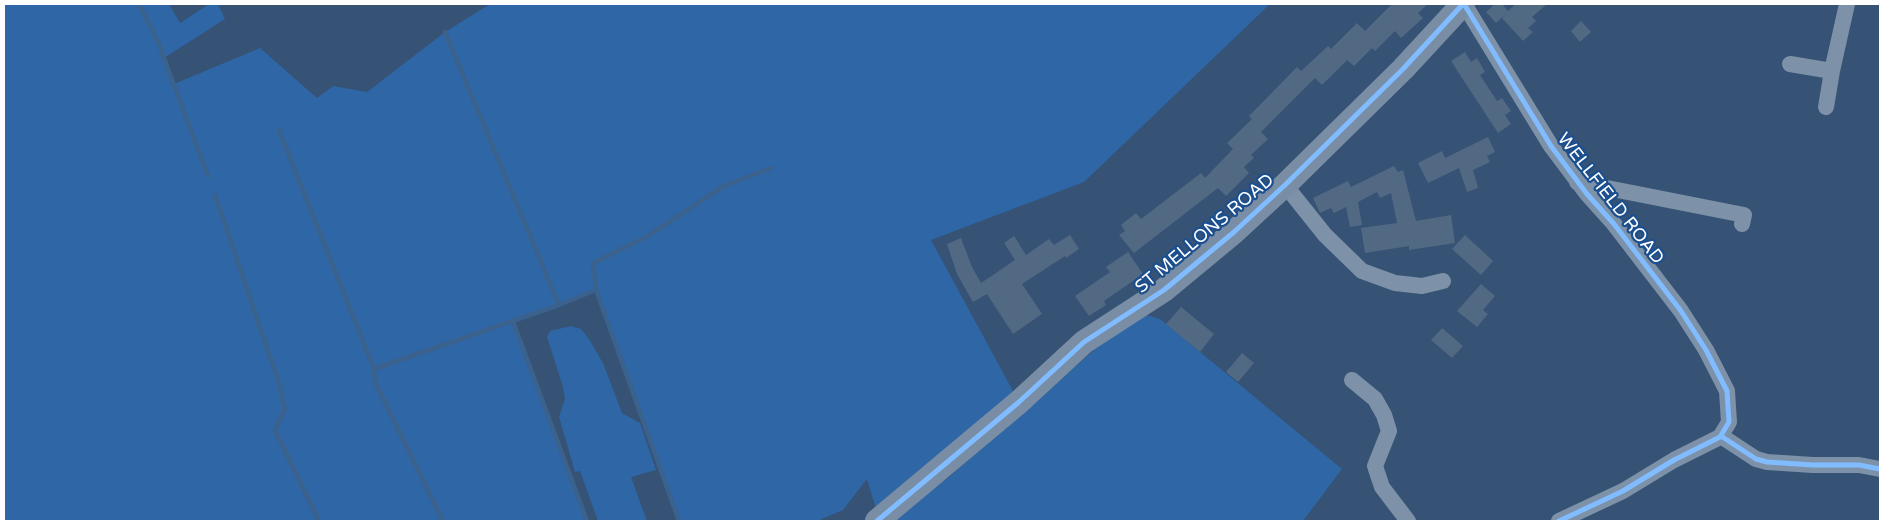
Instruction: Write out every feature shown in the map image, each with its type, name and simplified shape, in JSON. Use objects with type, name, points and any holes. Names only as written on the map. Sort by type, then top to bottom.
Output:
[{"type":"street","name":"WELLFIELD ROAD","points":[[1464,4],[1542,132],[1577,182],[1614,224],[1681,312],[1706,350],[1726,391],[1729,422],[1721,436]]},
{"type":"street","name":"ST MELLONS ROAD","points":[[879,521],[1018,402],[1084,342],[1164,290],[1234,232],[1285,186],[1403,69],[1464,4]]},
{"type":"street","points":[[1826,107],[1832,70],[1847,4]]},
{"type":"street","points":[[1790,64],[1832,70]]},
{"type":"street","points":[[1577,182],[1744,215],[1742,224]]},
{"type":"street","points":[[1285,186],[1325,235],[1362,271],[1394,283],[1422,286],[1443,281]]},
{"type":"street","points":[[1352,380],[1375,399],[1384,415],[1389,431],[1374,466],[1382,487],[1408,521]]},
{"type":"street","points":[[1559,521],[1623,491],[1721,436],[1756,459],[1767,462],[1859,465],[1880,469]]},
{"type":"shaded area","points":[[4,4],[169,4],[180,23],[209,4],[218,4],[225,19],[164,58],[174,84],[260,48],[317,98],[333,86],[367,92],[445,32],[490,4],[1270,4],[1084,182],[931,240],[1019,402],[879,519],[867,479],[843,510],[817,521],[679,521],[596,290],[513,321],[587,521],[4,521]]},
{"type":"shaded area","points":[[1143,314],[1160,319],[1342,469],[1303,521],[889,521],[949,477],[1124,324]]},
{"type":"shaded area","points":[[571,326],[581,329],[589,339],[603,363],[622,413],[640,423],[656,470],[631,477],[647,521],[598,521],[580,471],[575,472],[559,417],[565,399],[563,387],[547,337],[550,331]]},
{"type":"building","points":[[1392,4],[1428,4],[1418,13],[1423,18],[1401,38],[1395,31],[1375,51],[1372,48],[1354,66],[1347,60],[1322,85],[1315,78],[1261,132],[1268,139],[1251,155],[1254,158],[1244,167],[1249,173],[1226,196],[1218,188],[1134,253],[1119,235],[1125,231],[1121,225],[1136,213],[1141,219],[1201,173],[1205,178],[1233,149],[1227,143],[1252,119],[1249,116],[1297,67],[1301,71],[1328,46],[1331,49],[1357,23],[1365,31]]},
{"type":"building","points":[[1495,4],[1502,4],[1508,11],[1516,4],[1547,4],[1532,17],[1536,21],[1528,28],[1533,32],[1523,41],[1502,18],[1507,13],[1496,23],[1486,12]]},
{"type":"building","points":[[1581,21],[1591,32],[1580,42],[1571,31]]},
{"type":"building","points":[[1465,52],[1471,62],[1477,58],[1485,72],[1480,75],[1497,101],[1502,98],[1511,111],[1505,115],[1511,124],[1498,133],[1451,61]]},
{"type":"building","points":[[1488,137],[1495,152],[1487,156],[1490,162],[1473,170],[1478,188],[1467,192],[1459,168],[1428,183],[1418,163],[1442,151],[1445,158]]},
{"type":"building","points":[[1394,166],[1398,172],[1403,170],[1416,221],[1451,215],[1455,243],[1409,250],[1409,246],[1365,253],[1361,228],[1397,223],[1391,193],[1380,198],[1377,192],[1358,202],[1362,225],[1350,227],[1346,207],[1334,213],[1331,208],[1320,213],[1313,198],[1348,181],[1351,187]]},
{"type":"building","points":[[1070,235],[1079,249],[1022,284],[1042,314],[1013,334],[987,294],[973,302],[957,274],[947,244],[961,238],[972,267],[981,283],[1015,260],[1004,243],[1014,236],[1026,255],[1049,239],[1054,245]]},
{"type":"building","points":[[1465,235],[1493,261],[1481,275],[1452,249]]},
{"type":"building","points":[[1128,252],[1143,274],[1104,301],[1106,305],[1089,316],[1075,296],[1110,272],[1106,267]]},
{"type":"building","points":[[1481,284],[1495,296],[1483,310],[1488,314],[1477,327],[1457,311]]},
{"type":"building","points":[[1181,307],[1214,334],[1200,352],[1166,324]]},
{"type":"building","points":[[1442,328],[1463,346],[1452,358],[1431,340]]},
{"type":"building","points":[[1242,353],[1254,363],[1238,382],[1226,372]]},
{"type":"waterway","points":[[139,4],[158,42],[208,176]]},
{"type":"waterway","points":[[445,32],[559,305]]},
{"type":"waterway","points":[[279,130],[374,369],[375,382],[443,521]]},
{"type":"waterway","points":[[679,521],[596,290],[593,263],[646,237],[724,186],[771,168]]},
{"type":"waterway","points":[[215,195],[279,383],[285,409],[275,430],[319,521]]},
{"type":"waterway","points":[[374,369],[559,305],[596,290]]},
{"type":"waterway","points":[[513,321],[587,521]]},
{"type":"cycle path","points":[[877,521],[1019,402],[1084,342],[1164,290],[1234,232],[1285,185],[1403,69],[1463,4]]},
{"type":"cycle path","points":[[1464,4],[1551,146],[1681,311],[1706,350],[1727,391],[1729,422],[1720,437],[1674,460],[1623,491],[1559,521]]},
{"type":"cycle path","points":[[1721,436],[1756,459],[1767,462],[1859,465],[1880,469]]}]
